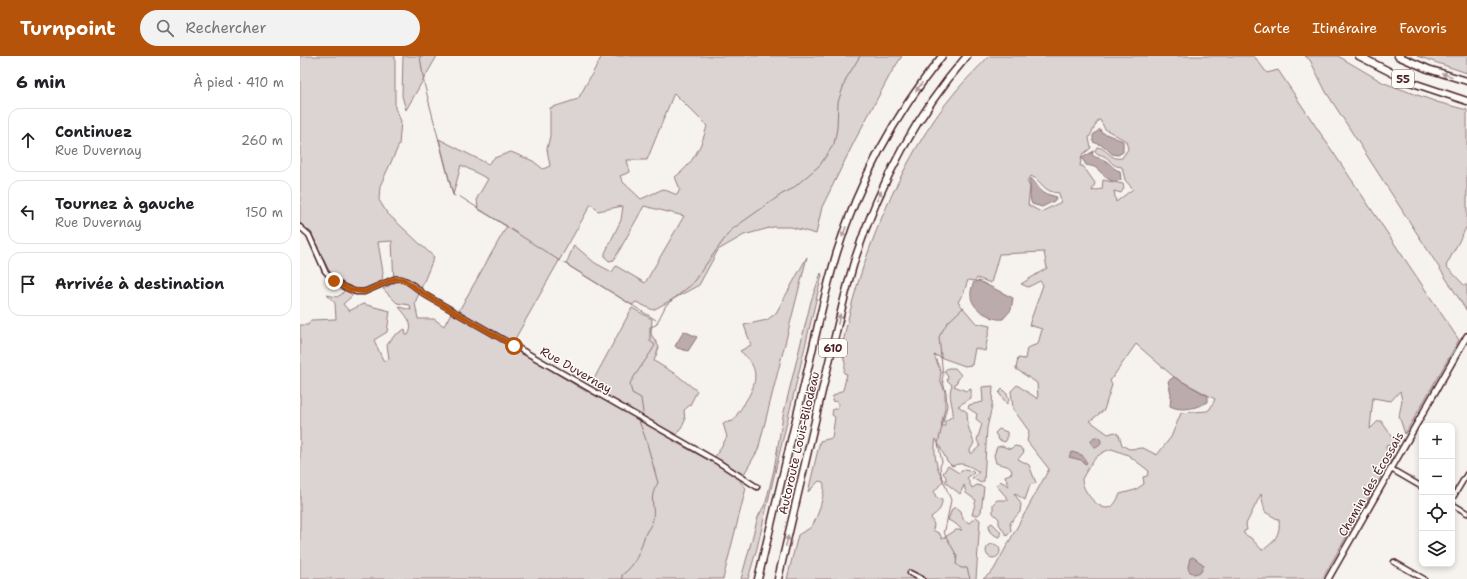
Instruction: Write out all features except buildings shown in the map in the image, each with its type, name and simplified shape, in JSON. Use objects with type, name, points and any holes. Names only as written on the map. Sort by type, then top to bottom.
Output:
[{"type":"highway","name":"Autoroute Louis-Bilodeau","points":[[758,579],[826,294],[841,241],[857,199],[884,142],[914,94],[942,56]]},
{"type":"highway","name":"Autoroute Louis-Bilodeau","points":[[778,579],[844,301],[863,236],[882,188],[906,143],[934,99],[967,56]]},
{"type":"highway","name":"55","points":[[1359,56],[1406,81],[1438,93],[1467,101]]},
{"type":"highway","name":"55","points":[[1398,56],[1436,72],[1467,81]]},
{"type":"main road","name":"Chemin des Écossais","points":[[1328,579],[1467,336]]},
{"type":"street","name":"Rue Duvernay","points":[[300,227],[309,236],[325,271],[334,281],[344,287],[356,292],[364,292],[394,279],[398,278],[406,280],[427,296],[718,462],[757,487]]},
{"type":"street","points":[[1391,469],[1419,485]]},
{"type":"street","points":[[1454,495],[1467,474]]},
{"type":"street","points":[[1455,506],[1467,513]]},
{"type":"street","points":[[1394,562],[1424,579]]},
{"type":"street","points":[[910,573],[922,579]]},
{"type":"shaded area","points":[[300,56],[395,56],[395,108],[401,121],[399,145],[380,186],[379,200],[387,213],[434,257],[415,303],[418,319],[434,319],[444,326],[452,311],[457,314],[507,226],[478,209],[477,198],[488,179],[461,165],[453,195],[439,139],[488,164],[494,158],[511,152],[533,161],[543,169],[550,166],[547,149],[550,136],[550,108],[578,99],[602,56],[902,56],[891,73],[855,140],[822,207],[816,234],[791,227],[773,227],[744,235],[718,250],[699,285],[653,310],[636,302],[632,305],[566,264],[574,245],[595,263],[612,272],[616,266],[645,283],[684,216],[644,206],[614,260],[609,261],[605,257],[605,253],[621,220],[623,206],[598,211],[591,204],[511,346],[587,392],[632,308],[652,319],[651,334],[659,347],[654,361],[677,375],[697,391],[690,405],[684,410],[685,421],[673,441],[712,462],[727,437],[723,423],[733,421],[750,394],[753,386],[755,377],[754,369],[749,360],[740,351],[751,345],[744,325],[767,320],[776,313],[807,257],[758,450],[740,481],[746,488],[723,579],[300,579],[300,325],[308,325],[311,320],[336,319],[335,303],[327,295],[337,297],[342,294],[347,286],[330,273],[314,239],[300,223]],"holes":[[[674,93],[707,126],[705,133],[696,154],[686,167],[675,177],[680,189],[677,195],[663,189],[641,199],[623,182],[620,176],[630,172],[627,160],[647,160]],[[392,241],[394,283],[383,289],[397,303],[410,305],[411,310],[399,307],[409,320],[411,327],[408,335],[406,335],[405,329],[394,336],[387,345],[389,359],[385,361],[383,360],[374,340],[387,332],[390,311],[363,304],[349,311],[343,304],[352,296],[354,289],[368,288],[382,282],[383,272],[378,242]]]},
{"type":"shaded area","points":[[403,56],[437,56],[406,110],[402,96]]},
{"type":"shaded area","points":[[989,56],[1254,56],[1267,73],[1278,70],[1459,340],[1405,434],[1399,416],[1402,401],[1400,391],[1391,401],[1373,398],[1370,429],[1378,421],[1381,421],[1399,446],[1392,448],[1389,445],[1386,446],[1386,449],[1393,456],[1322,579],[983,579],[993,571],[1049,469],[1027,441],[1029,431],[1013,409],[1011,391],[1017,385],[1038,399],[1037,383],[1016,369],[1018,358],[1025,359],[1027,348],[1038,344],[1042,329],[1029,325],[1043,285],[1040,281],[1028,287],[1021,284],[1047,268],[1044,252],[999,254],[991,283],[977,278],[975,281],[968,280],[964,292],[958,302],[976,323],[990,326],[985,351],[975,348],[972,365],[965,366],[934,355],[941,372],[940,379],[945,392],[945,408],[941,426],[945,426],[945,421],[953,416],[950,397],[952,385],[947,380],[948,377],[944,371],[948,368],[955,368],[961,375],[954,386],[966,391],[971,389],[971,398],[958,406],[967,412],[968,426],[974,443],[970,450],[971,454],[980,446],[977,440],[982,424],[976,419],[977,414],[968,408],[969,405],[983,402],[982,387],[993,386],[992,406],[987,428],[984,481],[981,483],[972,478],[979,472],[969,466],[959,464],[952,466],[947,461],[936,439],[935,444],[937,466],[944,480],[934,492],[936,497],[942,500],[939,510],[931,517],[934,525],[933,530],[940,534],[942,539],[956,530],[962,530],[956,524],[948,520],[952,509],[956,507],[961,511],[963,519],[969,523],[976,517],[980,520],[976,579],[787,579],[798,535],[811,527],[821,504],[824,491],[823,482],[819,481],[808,492],[820,441],[832,438],[835,417],[832,415],[833,409],[838,409],[838,402],[832,401],[833,396],[843,390],[847,374],[844,373],[845,364],[842,349],[858,283],[870,248],[899,179],[917,147],[936,117],[956,91]],"holes":[[[1098,120],[1100,120],[1105,129],[1126,141],[1128,149],[1122,158],[1115,158],[1101,148],[1097,147],[1095,151],[1107,158],[1113,164],[1122,167],[1125,180],[1133,189],[1116,202],[1114,191],[1121,193],[1124,188],[1123,184],[1103,180],[1102,189],[1092,191],[1095,183],[1083,166],[1080,166],[1082,155],[1091,148],[1089,138]],[[1031,176],[1035,178],[1049,191],[1059,193],[1061,202],[1041,212],[1028,205],[1030,187],[1027,181]],[[1136,344],[1174,377],[1215,399],[1210,409],[1207,411],[1181,413],[1171,437],[1157,455],[1143,448],[1129,449],[1122,445],[1119,435],[1115,432],[1108,434],[1090,421],[1104,410],[1112,385],[1110,381]],[[1112,449],[1128,455],[1149,471],[1147,476],[1143,477],[1144,484],[1135,490],[1120,494],[1114,505],[1106,508],[1101,507],[1092,499],[1082,483],[1082,479],[1088,469],[1101,453]],[[1261,494],[1265,512],[1279,520],[1278,534],[1270,545],[1262,550],[1251,538],[1244,534],[1244,531],[1247,530],[1246,524]]]},
{"type":"shaded area","points":[[1305,56],[1338,56],[1384,83],[1437,102],[1467,110],[1467,226],[1446,266],[1464,285],[1467,285],[1467,311],[1326,92],[1310,60]]},
{"type":"shaded area","points":[[1417,56],[1467,56],[1467,73]]},
{"type":"shaded area","points":[[1100,129],[1101,132],[1123,141],[1123,152],[1118,155],[1112,154],[1104,146],[1093,142],[1093,135]]},
{"type":"shaded area","points":[[1094,151],[1092,154],[1093,156],[1106,161],[1115,169],[1120,171],[1121,180],[1110,180],[1095,167],[1086,165],[1082,158]]},
{"type":"shaded area","points":[[1031,178],[1043,193],[1057,197],[1054,201],[1042,207],[1032,204],[1030,198],[1029,180]]},
{"type":"shaded area","points":[[821,273],[822,275],[757,548],[748,579],[741,579],[758,517],[766,502],[774,469],[783,416],[811,301]]},
{"type":"shaded area","points":[[979,281],[1013,298],[1011,310],[1003,319],[996,319],[987,315],[977,308],[972,301],[972,287],[974,282]]},
{"type":"shaded area","points":[[684,331],[697,337],[688,351],[675,346]]},
{"type":"shaded area","points":[[1174,377],[1208,396],[1208,402],[1199,406],[1184,409],[1170,406],[1171,394],[1168,381]]},
{"type":"shaded area","points":[[1002,389],[1007,394],[1009,400],[1007,404],[999,393]]},
{"type":"shaded area","points":[[999,429],[1007,432],[1007,439],[1005,442],[999,440],[995,433]]},
{"type":"shaded area","points":[[1094,437],[1098,437],[1101,442],[1098,447],[1094,447],[1091,444],[1091,440]]},
{"type":"shaded area","points":[[1002,446],[1010,449],[1015,446],[1020,447],[1024,452],[1018,459],[1029,465],[1036,483],[1030,485],[1025,500],[1014,493],[1021,504],[1020,512],[1010,523],[1011,531],[1007,536],[999,524],[999,519],[993,513],[993,504],[997,500],[1009,500],[996,485],[1000,481],[1009,486],[1005,476],[1012,473],[1010,468],[996,463],[994,455],[997,447]]},
{"type":"shaded area","points":[[1072,452],[1082,455],[1087,463],[1085,464],[1081,460],[1069,457]]},
{"type":"shaded area","points":[[948,466],[959,473],[965,469],[972,471],[974,473],[967,478],[972,488],[977,485],[984,487],[981,512],[978,515],[972,515],[976,500],[966,493],[964,485],[960,494],[946,483],[946,477],[943,473]]},
{"type":"shaded area","points":[[992,523],[1000,531],[1001,536],[998,537],[990,532],[989,525]]},
{"type":"shaded area","points":[[990,544],[996,544],[1000,548],[1000,554],[996,558],[990,558],[986,554],[986,548]]},
{"type":"shaded area","points":[[1193,557],[1204,565],[1201,572],[1194,574],[1189,571],[1188,567],[1190,558]]},
{"type":"waterway","points":[[420,56],[424,83],[453,195],[455,196]]},
{"type":"waterway","points":[[643,413],[641,398],[632,393],[630,384],[655,345],[650,341],[650,327],[656,325],[666,305],[691,285],[731,230],[782,194],[792,189],[820,165],[834,144],[837,128],[838,102],[846,79],[860,56]]},
{"type":"waterway","points":[[459,196],[560,261]]},
{"type":"waterway","points":[[564,263],[656,320]]},
{"type":"waterway","points":[[964,307],[947,323],[939,337],[943,376],[942,379],[946,392],[947,406],[938,443],[942,462],[940,466],[941,475],[951,500],[945,530],[943,531],[957,556],[956,564],[961,568],[967,568],[970,579]]},
{"type":"waterway","points":[[622,579],[622,575],[627,571],[637,557],[646,533],[651,526],[653,514],[653,493],[658,483],[639,421]]},
{"type":"route","points":[[334,281],[350,290],[364,292],[394,279],[398,278],[406,280],[427,296],[514,346]]}]
